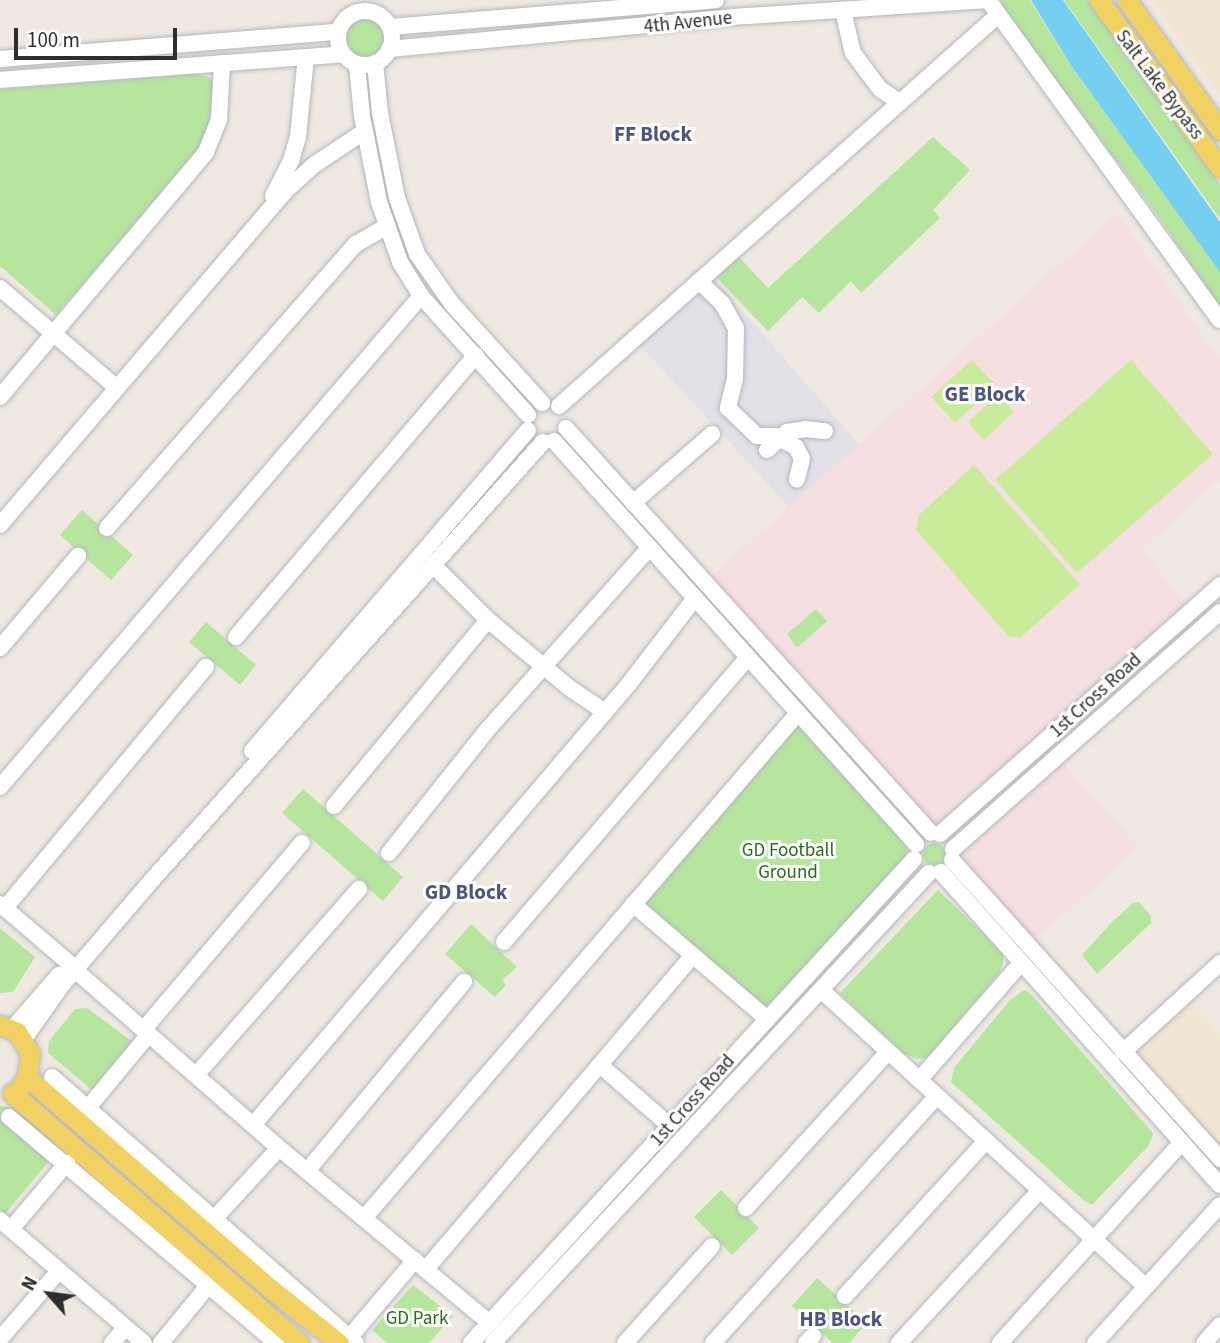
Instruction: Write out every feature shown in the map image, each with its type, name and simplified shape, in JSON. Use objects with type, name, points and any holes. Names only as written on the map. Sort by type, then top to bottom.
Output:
[{"type":"main road","name":"Salt Lake Bypass","points":[[1099,0],[1220,168]]},
{"type":"main road","name":"Salt Lake Bypass","points":[[1127,0],[1193,93],[1217,116]]},
{"type":"main road","name":"Salt Lake Bypass","points":[[1142,0],[1217,116]]},
{"type":"main road","points":[[1193,131],[1217,116]]},
{"type":"main road","points":[[12,1031],[30,1053],[27,1077],[6,1095],[300,1343]]},
{"type":"main road","points":[[27,1077],[271,1289],[348,1341]]},
{"type":"street","name":"4th Avenue","points":[[390,27],[716,0]]},
{"type":"street","name":"4th Avenue","points":[[389,49],[747,8],[843,11],[988,0]]},
{"type":"street","points":[[988,0],[997,16],[1220,320]]},
{"type":"street","points":[[0,80],[342,54],[357,65],[375,63],[389,49],[390,27],[385,19],[368,6],[350,7],[338,32],[342,54]]},
{"type":"street","points":[[843,11],[853,54],[880,89],[899,102]]},
{"type":"street","points":[[559,406],[997,16]]},
{"type":"street","points":[[0,59],[338,32]]},
{"type":"street","points":[[156,47],[157,68]]},
{"type":"street","points":[[50,54],[50,76]]},
{"type":"street","points":[[259,221],[295,149],[302,109],[306,57]]},
{"type":"street","points":[[0,397],[206,152],[219,119],[222,63]]},
{"type":"street","points":[[375,63],[380,113],[397,198],[416,254],[452,304],[542,403]]},
{"type":"street","points":[[357,65],[365,131],[386,227],[400,262],[421,296],[476,355],[528,423],[532,437],[548,442],[663,562],[798,713],[915,851],[919,868],[944,864]]},
{"type":"street","points":[[0,525],[259,221],[299,178],[365,131]]},
{"type":"street","points":[[107,528],[356,244],[386,227]]},
{"type":"street","points":[[699,281],[722,303],[736,328],[735,379],[729,408],[757,436],[780,439],[796,447],[802,459],[797,479]]},
{"type":"street","points":[[0,288],[117,388]]},
{"type":"street","points":[[0,787],[421,296]]},
{"type":"street","points":[[236,637],[476,355]]},
{"type":"street","points":[[12,1031],[72,967],[386,606],[528,423],[535,406],[542,403],[559,406]]},
{"type":"street","points":[[559,406],[566,419],[566,428],[633,503],[935,834],[946,838],[944,864],[1021,963],[1220,1185]]},
{"type":"street","points":[[386,606],[433,565],[548,442],[566,428]]},
{"type":"street","points":[[767,450],[787,432],[805,429],[825,431]]},
{"type":"street","points":[[633,503],[712,433]]},
{"type":"street","points":[[462,506],[475,518]]},
{"type":"street","points":[[389,853],[544,665],[649,548]]},
{"type":"street","points":[[663,562],[676,550]]},
{"type":"street","points":[[0,648],[78,556]]},
{"type":"street","points":[[433,565],[488,620],[568,687],[605,712]]},
{"type":"street","name":"1st Cross Road","points":[[471,1343],[498,1336],[639,1160],[915,851],[1037,748],[1220,585]]},
{"type":"street","points":[[253,1125],[605,712],[695,598]]},
{"type":"street","name":"1st Cross Road","points":[[537,1284],[651,1173],[821,990],[944,864],[1052,762],[1220,612]]},
{"type":"street","points":[[334,806],[488,620]]},
{"type":"street","points":[[504,942],[748,657]]},
{"type":"street","points":[[206,667],[3,906],[279,1148],[420,1264],[498,1336]]},
{"type":"street","points":[[365,1217],[798,713]]},
{"type":"street","points":[[1037,748],[1052,762]]},
{"type":"street","points":[[87,1109],[146,1031],[302,843]]},
{"type":"street","points":[[944,864],[1112,1039],[1220,1160]]},
{"type":"street","points":[[197,1074],[359,890]]},
{"type":"street","points":[[633,904],[767,1019]]},
{"type":"street","points":[[51,1077],[214,1219],[348,1341],[600,1065],[694,956]]},
{"type":"street","points":[[919,1080],[1021,963]]},
{"type":"street","points":[[1124,1052],[1220,963]]},
{"type":"street","points":[[307,1171],[464,982]]},
{"type":"street","points":[[821,990],[1146,1287]]},
{"type":"street","points":[[1099,1050],[1112,1039]]},
{"type":"street","points":[[746,1208],[888,1052]]},
{"type":"street","points":[[600,1065],[670,1126]]},
{"type":"street","points":[[723,1068],[736,1081]]},
{"type":"street","points":[[712,1343],[937,1096]]},
{"type":"street","points":[[9,1117],[67,1163],[276,1343]]},
{"type":"street","points":[[845,1296],[986,1140]]},
{"type":"street","points":[[1000,1343],[1182,1142]]},
{"type":"street","points":[[214,1219],[279,1148]]},
{"type":"street","points":[[639,1160],[651,1173]]},
{"type":"street","points":[[67,1163],[6,1225],[144,1343]]},
{"type":"street","points":[[899,1343],[1040,1190]]},
{"type":"street","points":[[1095,1343],[1220,1205]]},
{"type":"street","points":[[625,1343],[712,1247]]},
{"type":"street","points":[[0,1339],[59,1271]]},
{"type":"street","points":[[161,1343],[208,1286]]},
{"type":"street","points":[[1204,1343],[1220,1325]]},
{"type":"street","points":[[112,1343],[125,1328]]},
{"type":"shaded area","points":[[1152,0],[1220,0],[1220,94],[1191,55]]},
{"type":"shaded area","points":[[1117,213],[1220,360],[1220,479],[1141,550],[1190,607],[939,828],[931,826],[707,580]]},
{"type":"shaded area","points":[[711,275],[860,445],[790,508],[636,341]]},
{"type":"shaded area","points":[[1060,759],[1138,847],[1031,945],[955,860],[958,849]]},
{"type":"shaded area","points":[[1185,997],[1220,1035],[1220,1156],[1127,1051]]},
{"type":"green space","points":[[1000,0],[1030,0],[1067,60],[1220,271],[1220,307],[1158,216],[1008,17]]},
{"type":"green space","points":[[1064,0],[1088,0],[1220,184],[1220,219]]},
{"type":"green space","points":[[364,17],[379,23],[385,38],[379,53],[364,59],[349,53],[343,38],[349,23]]},
{"type":"green space","points":[[197,74],[209,77],[215,87],[212,112],[201,146],[56,315],[0,266],[0,89]]},
{"type":"green space","points":[[933,137],[970,170],[933,210],[940,218],[861,293],[851,281],[819,313],[802,297],[768,331],[713,274],[737,255],[768,288]]},
{"type":"green space","points":[[972,360],[996,385],[955,423],[931,397]]},
{"type":"green space","points":[[1131,360],[1213,454],[1077,573],[995,480]]},
{"type":"green space","points":[[998,394],[1014,412],[984,440],[968,422]]},
{"type":"green space","points":[[974,465],[1080,584],[1020,638],[1008,636],[916,530],[919,515]]},
{"type":"green space","points":[[82,510],[133,555],[111,580],[60,535]]},
{"type":"green space","points":[[816,609],[827,621],[798,647],[795,646],[787,634]]},
{"type":"green space","points":[[206,622],[256,665],[240,685],[189,642]]},
{"type":"green space","name":"GD Football Ground","points":[[799,722],[908,842],[905,860],[764,1009],[643,901]]},
{"type":"green space","points":[[303,789],[403,877],[383,901],[282,813]]},
{"type":"green space","points":[[934,843],[942,846],[945,854],[942,862],[934,865],[926,862],[923,854],[926,846]]},
{"type":"green space","points":[[938,890],[1004,954],[1000,972],[927,1058],[918,1059],[902,1053],[840,993]]},
{"type":"green space","points":[[1139,902],[1151,916],[1151,923],[1097,974],[1082,955],[1112,922],[1133,903]]},
{"type":"green space","points":[[471,924],[517,967],[502,980],[506,985],[495,997],[445,954]]},
{"type":"green space","points":[[0,928],[35,957],[13,992],[0,993]]},
{"type":"green space","points":[[1024,990],[1029,992],[1153,1133],[1149,1145],[1092,1205],[1083,1200],[951,1082],[954,1068],[1010,1000]]},
{"type":"green space","points":[[87,1008],[133,1042],[113,1064],[119,1069],[114,1074],[108,1069],[92,1090],[48,1053],[49,1041],[75,1009]]},
{"type":"green space","points":[[0,1106],[8,1107],[53,1156],[5,1214],[0,1209]]},
{"type":"green space","points":[[721,1190],[759,1228],[732,1255],[694,1217]]},
{"type":"green space","points":[[817,1278],[867,1323],[849,1343],[833,1343],[792,1306]]},
{"type":"green space","name":"GD Park","points":[[413,1285],[453,1316],[429,1343],[387,1343],[372,1330]]},
{"type":"water","points":[[1031,0],[1063,0],[1220,222],[1220,272],[1070,64]]},
{"type":"district","name":"FF Block","points":[[653,134]]},
{"type":"district","name":"GE Block","points":[[985,394]]},
{"type":"district","name":"GD Block","points":[[466,892]]},
{"type":"district","name":"HB Block","points":[[841,1319]]}]
